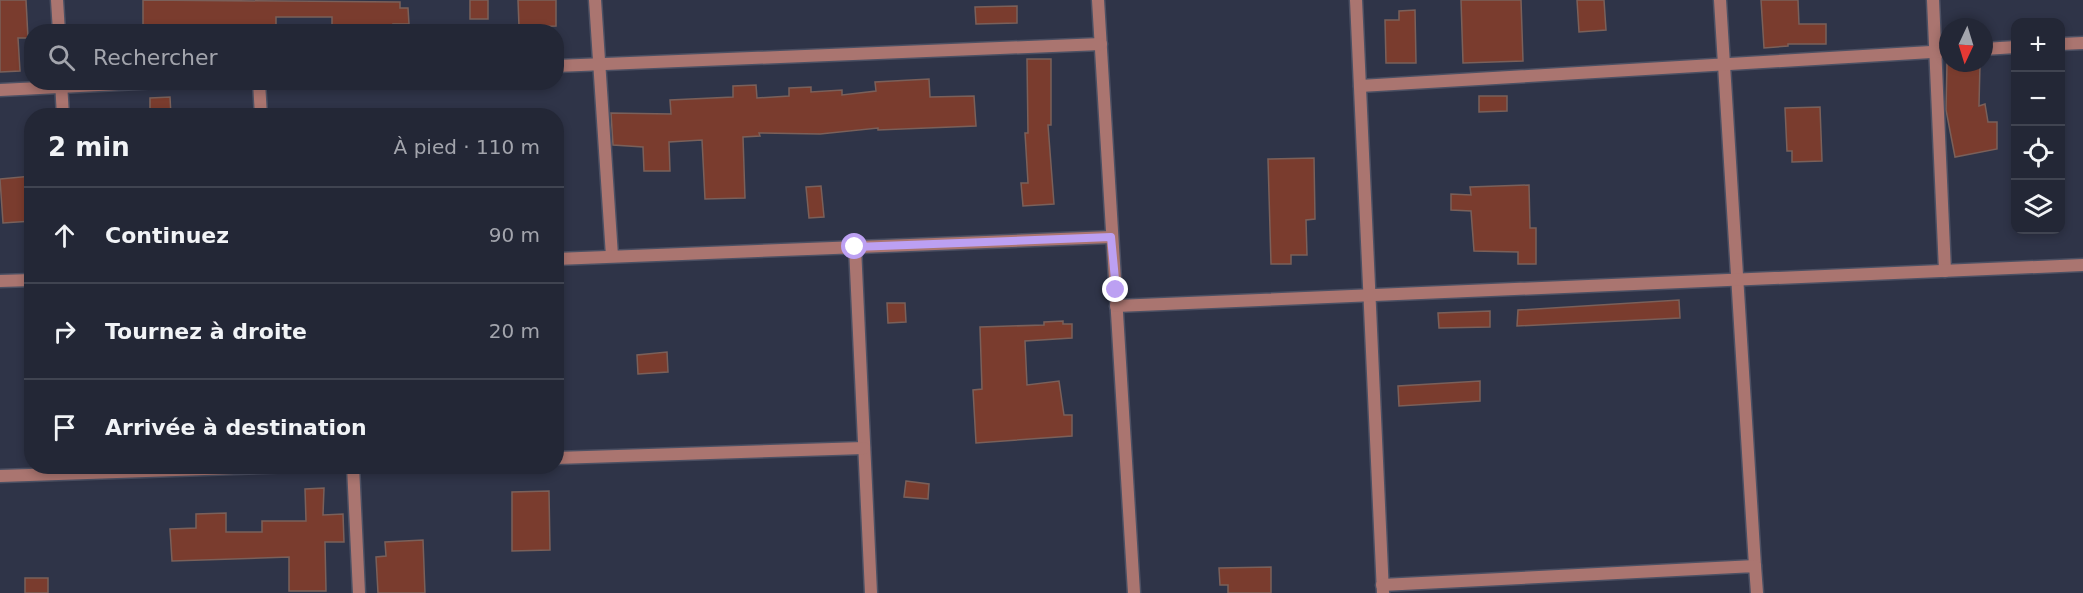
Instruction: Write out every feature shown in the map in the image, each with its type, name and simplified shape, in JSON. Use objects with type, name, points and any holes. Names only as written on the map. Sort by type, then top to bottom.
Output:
[{"type":"street","points":[[57,0],[58,24]]},
{"type":"street","points":[[595,0],[612,256]]},
{"type":"street","points":[[1098,0],[1134,593]]},
{"type":"street","points":[[1356,0],[1383,589],[1755,566]]},
{"type":"street","points":[[1720,0],[1756,593]]},
{"type":"street","points":[[1933,0],[1939,34]]},
{"type":"street","points":[[2065,44],[2083,43]]},
{"type":"street","points":[[564,66],[1101,44]]},
{"type":"street","points":[[1993,48],[2011,47]]},
{"type":"street","points":[[1360,86],[1939,51]]},
{"type":"street","points":[[1942,72],[1945,271]]},
{"type":"street","points":[[0,90],[24,88]]},
{"type":"street","points":[[61,90],[62,108]]},
{"type":"street","points":[[259,90],[261,108]]},
{"type":"street","points":[[564,259],[1111,237]]},
{"type":"street","points":[[855,247],[871,593]]},
{"type":"street","points":[[1116,306],[2083,265]]},
{"type":"street","points":[[0,281],[24,280]]},
{"type":"street","points":[[564,458],[864,448]]},
{"type":"street","points":[[0,476],[59,474]]},
{"type":"street","points":[[353,474],[360,593]]},
{"type":"building","points":[[0,0],[26,0],[27,24],[24,24],[24,38],[18,38],[20,71],[0,72]]},
{"type":"building","points":[[143,0],[400,2],[400,8],[408,8],[409,24],[332,24],[332,17],[276,17],[276,24],[143,24]]},
{"type":"building","points":[[470,0],[488,0],[488,19],[470,19]]},
{"type":"building","points":[[518,0],[556,0],[556,24],[519,24]]},
{"type":"building","points":[[1461,0],[1521,0],[1523,61],[1463,63]]},
{"type":"building","points":[[1577,0],[1604,0],[1606,30],[1579,32]]},
{"type":"building","points":[[1761,0],[1798,0],[1799,24],[1826,24],[1826,44],[1788,44],[1788,46],[1764,48]]},
{"type":"building","points":[[1017,6],[1017,23],[976,24],[975,7]]},
{"type":"building","points":[[1415,10],[1416,63],[1386,63],[1385,20],[1399,20],[1399,11]]},
{"type":"building","points":[[1027,59],[1051,59],[1051,125],[1048,125],[1054,204],[1023,206],[1021,183],[1028,183],[1025,133],[1028,133]]},
{"type":"building","points":[[1947,72],[1980,72],[1979,106],[1985,104],[1988,122],[1997,122],[1997,149],[1955,157],[1946,110]]},
{"type":"building","points":[[929,79],[930,97],[974,96],[976,126],[878,130],[878,128],[820,134],[759,133],[760,136],[743,137],[745,198],[705,199],[702,140],[669,142],[670,171],[644,171],[643,147],[613,145],[611,113],[671,114],[670,100],[733,97],[733,86],[756,85],[757,98],[789,96],[789,88],[811,87],[811,92],[842,90],[842,95],[876,91],[875,82]]},
{"type":"building","points":[[1479,96],[1507,96],[1507,111],[1479,112]]},
{"type":"building","points":[[170,97],[171,108],[150,108],[150,98]]},
{"type":"building","points":[[1820,107],[1822,161],[1792,162],[1792,151],[1787,151],[1785,108]]},
{"type":"building","points":[[1314,158],[1315,219],[1306,220],[1307,255],[1291,255],[1291,264],[1271,264],[1268,159]]},
{"type":"building","points":[[24,177],[24,222],[3,223],[0,179]]},
{"type":"building","points":[[1529,185],[1530,228],[1536,228],[1536,264],[1518,264],[1518,252],[1474,251],[1471,211],[1451,210],[1451,194],[1471,195],[1470,187]]},
{"type":"building","points":[[821,186],[824,217],[809,218],[806,187]]},
{"type":"building","points":[[1679,300],[1680,318],[1517,326],[1518,310]]},
{"type":"building","points":[[887,303],[905,303],[906,322],[888,323]]},
{"type":"building","points":[[1490,311],[1490,327],[1439,328],[1438,313]]},
{"type":"building","points":[[1063,321],[1063,324],[1072,324],[1072,338],[1025,341],[1027,385],[1059,381],[1064,415],[1072,415],[1072,436],[976,443],[973,390],[982,389],[980,327],[1044,325],[1044,322]]},
{"type":"building","points":[[667,352],[668,372],[638,374],[637,355]]},
{"type":"building","points":[[1480,381],[1480,401],[1399,406],[1398,386]]},
{"type":"building","points":[[906,481],[929,484],[928,499],[904,497]]},
{"type":"building","points":[[324,488],[323,515],[343,514],[344,542],[325,542],[326,591],[289,591],[289,557],[172,561],[170,529],[196,528],[196,514],[226,513],[226,532],[262,532],[262,521],[306,521],[305,489]]},
{"type":"building","points":[[549,491],[550,550],[512,551],[512,492]]},
{"type":"building","points":[[423,540],[425,593],[378,593],[376,557],[386,556],[385,542]]},
{"type":"building","points":[[1271,567],[1271,593],[1228,593],[1228,585],[1220,585],[1219,568]]},
{"type":"building","points":[[25,578],[48,578],[48,593],[25,593]]},
{"type":"route","points":[[855,247],[1111,237],[1116,290]]}]
